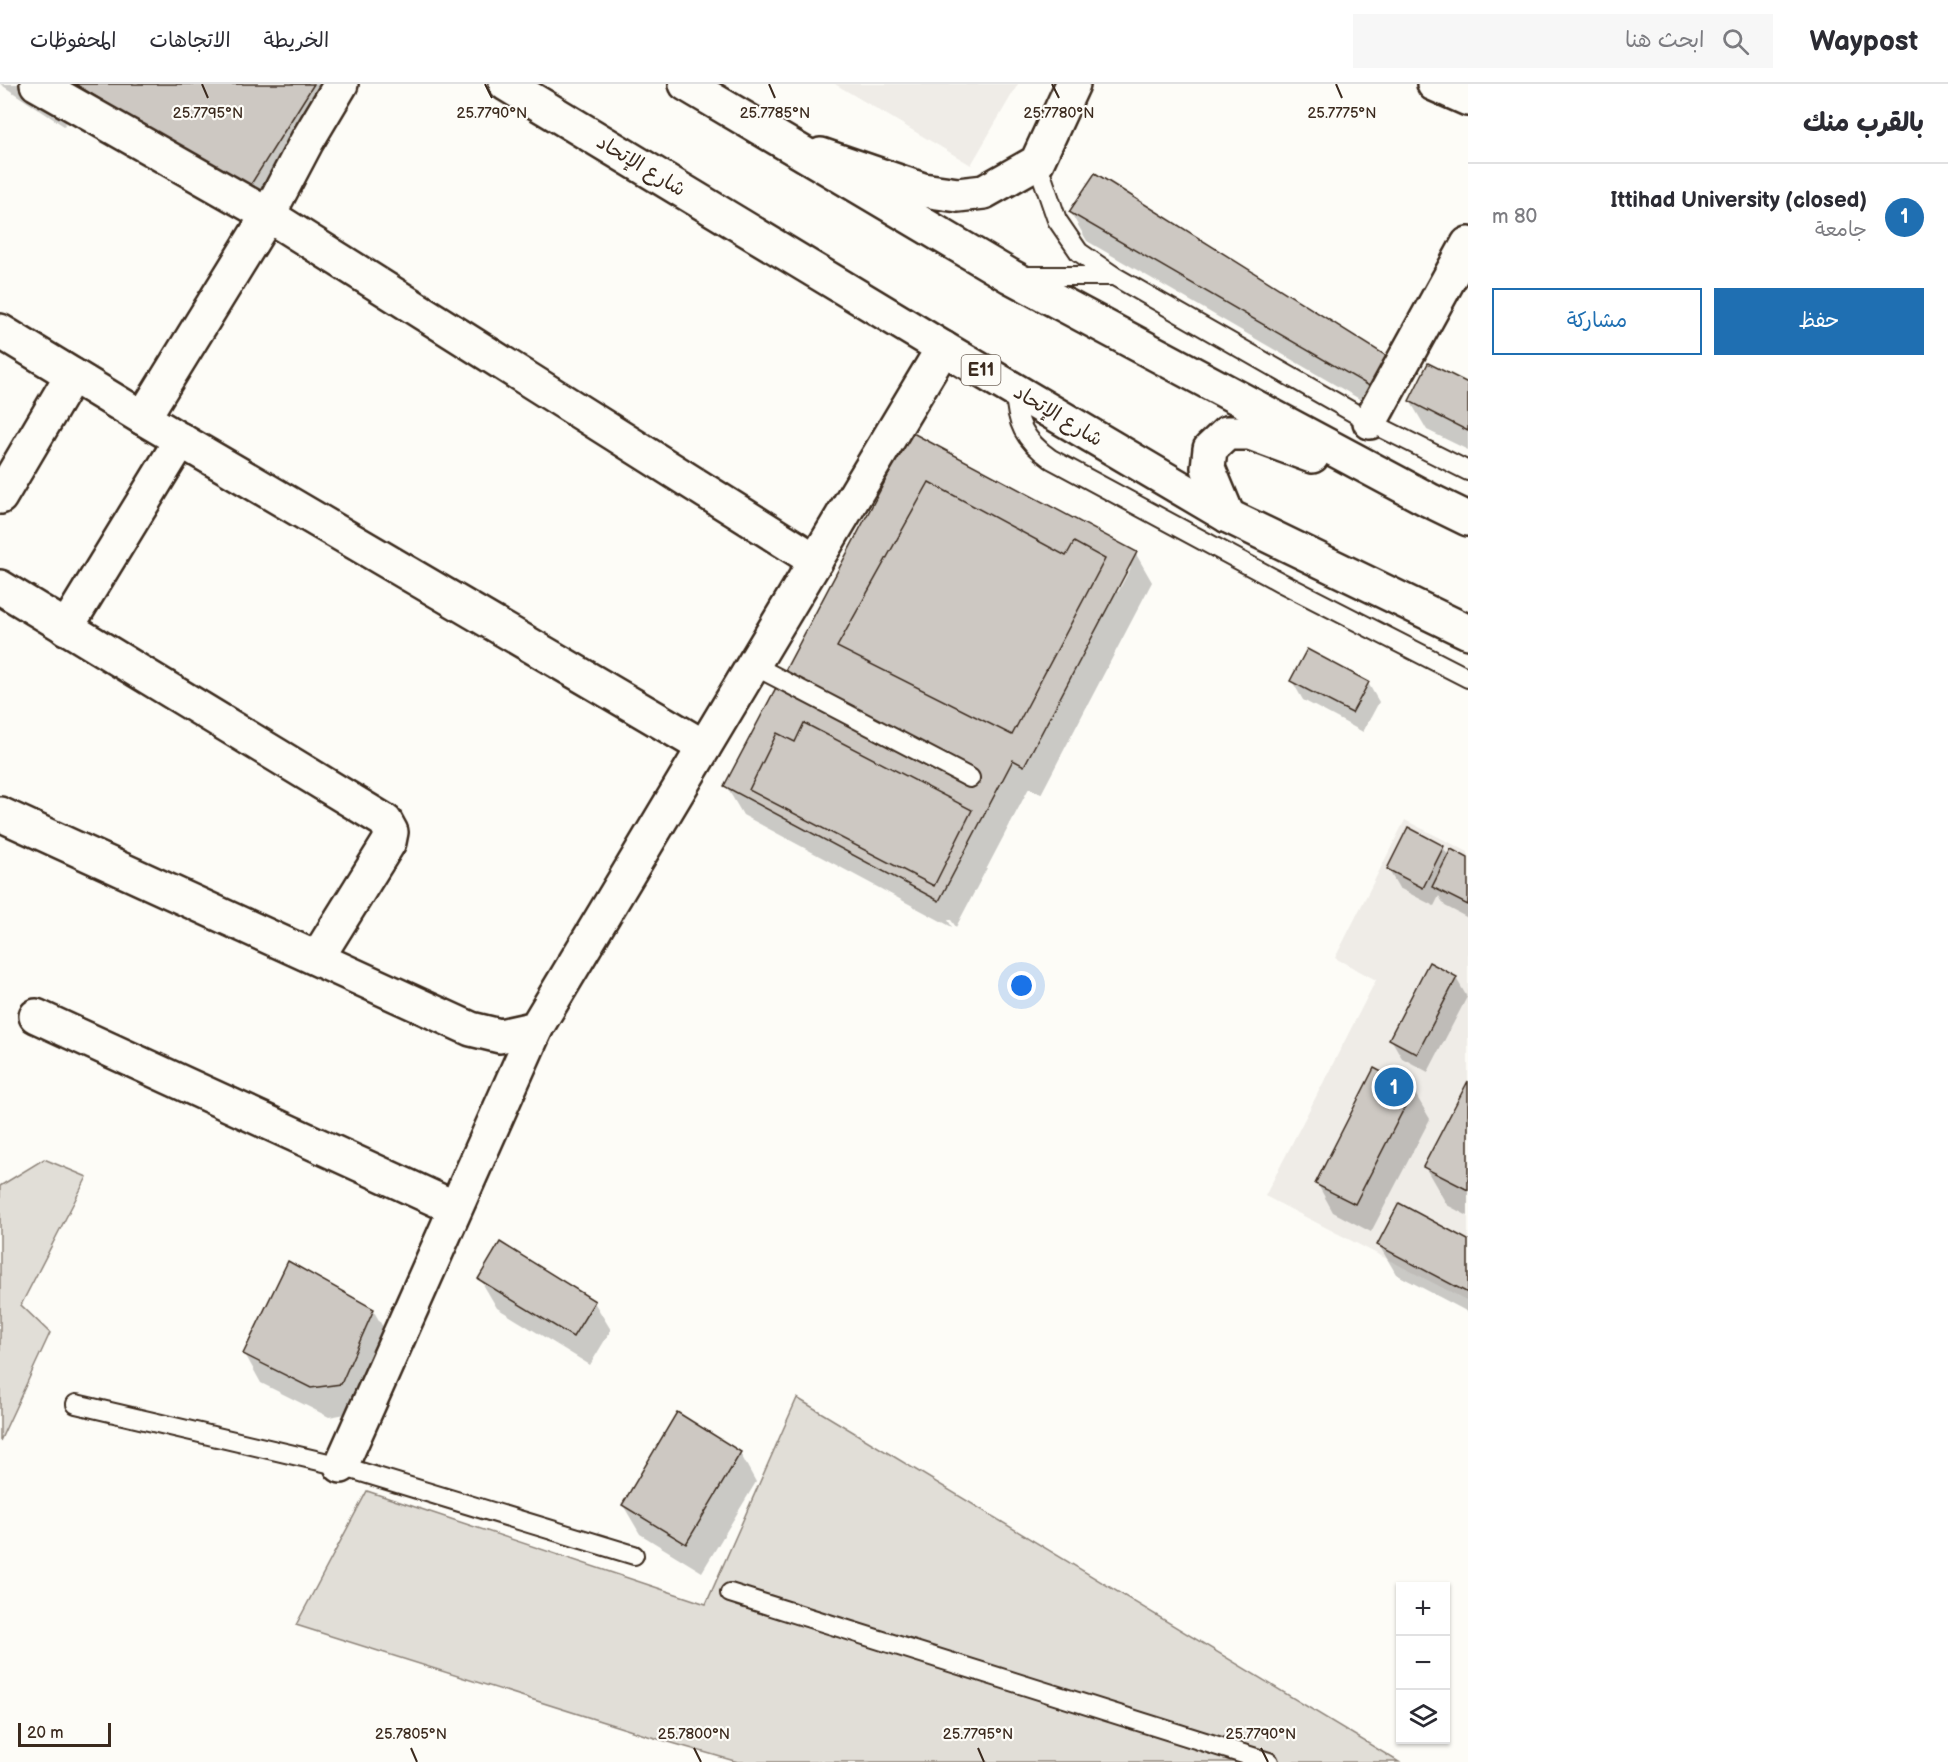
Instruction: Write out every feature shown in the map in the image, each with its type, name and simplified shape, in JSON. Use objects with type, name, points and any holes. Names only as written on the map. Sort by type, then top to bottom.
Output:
[{"type":"street","points":[[37,84],[268,215],[816,561]]},
{"type":"street","points":[[143,418],[268,215],[307,141],[341,84]]},
{"type":"street","name":"شارع الإتحاد","points":[[506,84],[1228,516],[1468,632]]},
{"type":"street","points":[[686,84],[1010,276],[1468,519]]},
{"type":"street","points":[[785,144],[923,190],[958,195],[984,192],[1037,162],[1073,84]]},
{"type":"street","points":[[1434,84],[1468,99]]},
{"type":"street","points":[[1370,422],[1468,244]]},
{"type":"street","points":[[0,331],[143,418],[704,747]]},
{"type":"street","points":[[341,1466],[536,1028],[944,348]]},
{"type":"street","points":[[0,497],[72,375]]},
{"type":"street","points":[[1228,516],[1208,468],[1210,449],[1227,433],[1250,433],[1429,500]]},
{"type":"street","points":[[66,628],[181,440]]},
{"type":"street","points":[[0,588],[385,821],[391,832],[389,842],[317,958]]},
{"type":"street","points":[[0,814],[471,1029],[500,1036],[536,1028]]},
{"type":"street","points":[[36,1016],[456,1208]]},
{"type":"lane","points":[[1037,162],[1057,220],[1079,252],[1114,276],[1370,422],[1468,471]]},
{"type":"lane","points":[[1010,276],[1114,276]]},
{"type":"lane","points":[[1015,390],[1016,411],[1022,430],[1034,447],[1051,459],[1468,678]]},
{"type":"lane","points":[[753,665],[970,778]]},
{"type":"lane","points":[[76,1404],[341,1466],[634,1555]]},
{"type":"lane","points":[[730,1593],[1269,1762]]},
{"type":"shaded area","points":[[835,84],[1018,84],[971,165]]},
{"type":"shaded area","points":[[1405,820],[1468,852],[1468,1301],[1265,1196],[1376,980],[1335,958]]},
{"type":"shaded area","points":[[44,1159],[87,1177],[21,1305],[50,1333],[0,1441],[0,1186]]},
{"type":"shaded area","points":[[797,1398],[1399,1762],[738,1762],[648,1736],[296,1625],[367,1491],[706,1604]]},
{"type":"building","points":[[75,84],[314,84],[248,189]]},
{"type":"building","points":[[1095,173],[1393,360],[1378,391],[1069,212]]},
{"type":"building","points":[[1428,363],[1468,383],[1468,431],[1409,401]]},
{"type":"building","points":[[911,432],[1137,552],[1024,766],[1013,760],[939,901],[724,786]]},
{"type":"building","points":[[929,482],[1066,556],[1074,542],[1105,559],[1012,735],[837,647]]},
{"type":"building","points":[[1307,649],[1369,682],[1352,713],[1290,681]]},
{"type":"building","points":[[804,723],[972,810],[934,886],[749,790],[777,733],[795,742]]},
{"type":"building","points":[[1408,827],[1444,846],[1423,888],[1387,869]]},
{"type":"building","points":[[1451,849],[1468,858],[1468,905],[1432,887]]},
{"type":"building","points":[[1429,962],[1457,977],[1417,1054],[1389,1039]]},
{"type":"building","points":[[1374,1068],[1414,1089],[1355,1204],[1315,1184]]},
{"type":"building","points":[[1468,1081],[1468,1190],[1423,1167]]},
{"type":"building","points":[[1399,1203],[1468,1240],[1468,1293],[1377,1245]]},
{"type":"building","points":[[500,1242],[595,1301],[573,1337],[478,1279]]},
{"type":"building","points":[[288,1261],[374,1309],[341,1384],[311,1388],[243,1354]]},
{"type":"building","points":[[677,1412],[741,1452],[686,1544],[622,1505]]},
{"type":"place","name":"Ittihad University (closed)","points":[[1394,1087]]}]
